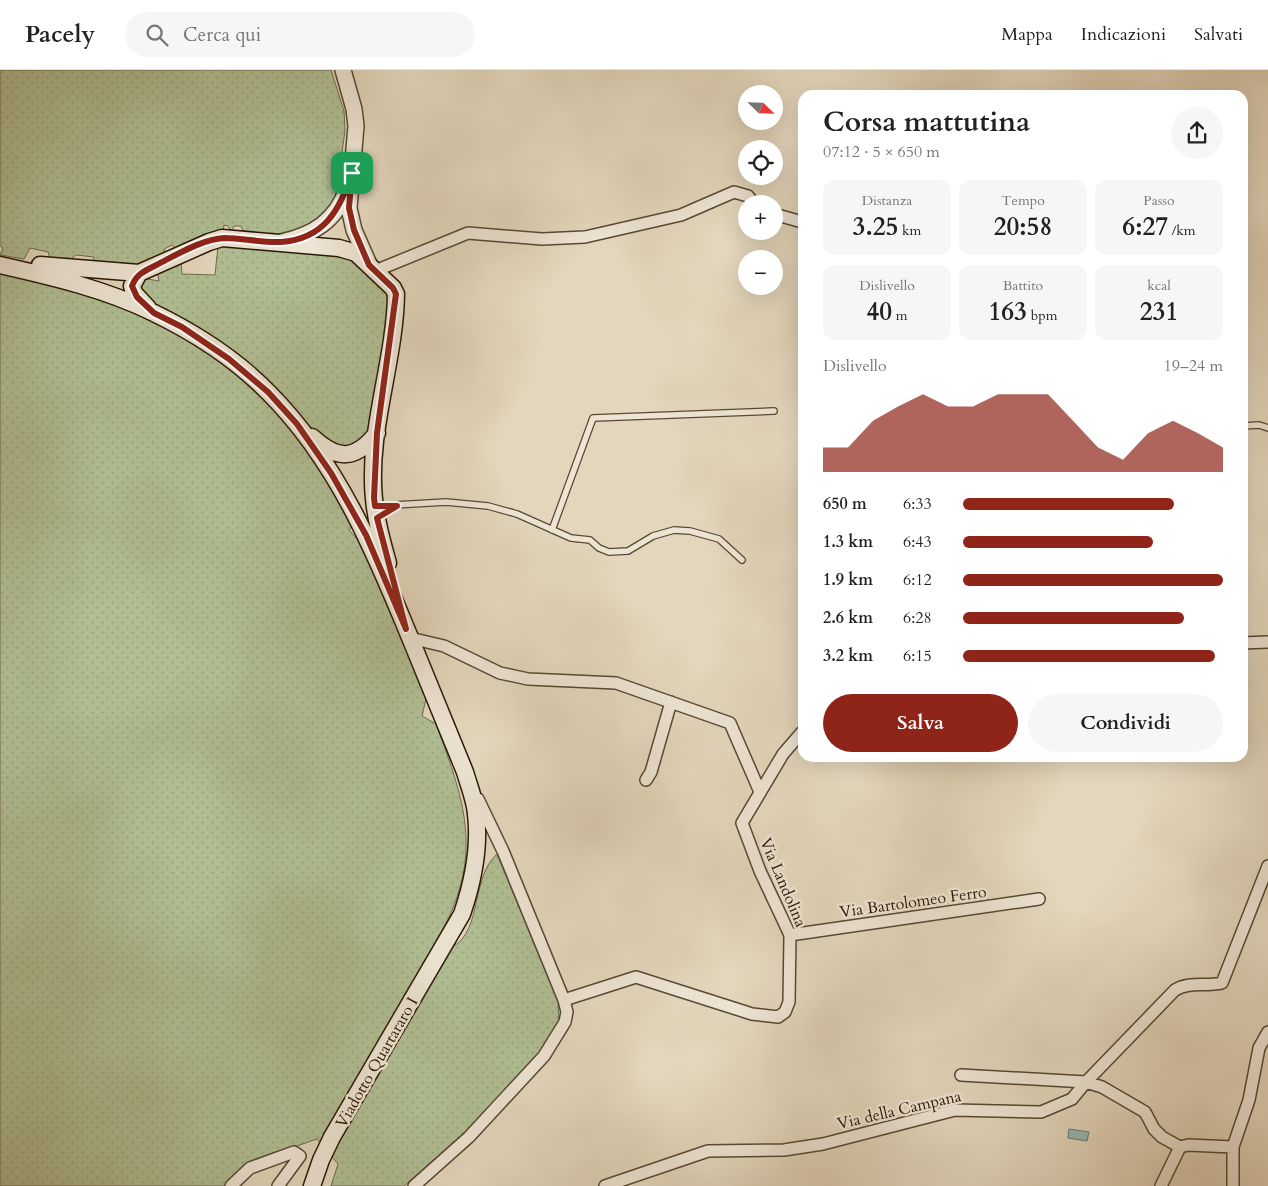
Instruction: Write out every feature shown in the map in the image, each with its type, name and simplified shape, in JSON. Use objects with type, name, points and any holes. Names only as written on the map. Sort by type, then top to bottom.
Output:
[{"type":"main road","points":[[0,263],[140,273],[208,242],[222,238],[281,242],[350,250],[393,288],[396,294],[377,433],[370,518]]},
{"type":"main road","points":[[0,263],[78,283],[154,313],[182,327],[229,359],[268,392],[297,424],[321,446],[338,454],[356,452],[370,442],[377,433]]},
{"type":"main road","points":[[140,273],[132,286],[134,293],[154,313]]},
{"type":"main road","name":"Viadotto Quartararo I","points":[[297,424],[331,473],[370,518],[378,558],[465,772],[476,812],[478,841],[474,874],[467,900],[447,942],[332,1137],[312,1186]]},
{"type":"street","points":[[343,70],[354,109],[356,126],[356,146],[349,208],[354,230],[372,268],[468,233],[542,239],[585,237],[681,215],[734,192],[744,195]]},
{"type":"street","points":[[281,242],[318,230],[328,221],[343,199],[352,173]]},
{"type":"street","points":[[783,217],[798,221]]},
{"type":"street","points":[[408,633],[444,646],[500,673],[528,679],[616,683],[730,724],[760,792]]},
{"type":"street","points":[[1248,643],[1268,642]]},
{"type":"street","points":[[646,780],[651,772],[671,702]]},
{"type":"street","name":"Via Landolina","points":[[564,1000],[636,977],[752,1014],[778,1017],[785,1012],[789,1002],[790,935],[760,872],[742,823],[782,754],[798,736]]},
{"type":"street","points":[[414,1186],[469,1137],[544,1056],[565,1022],[567,1012],[564,1000],[503,851],[465,772]]},
{"type":"street","points":[[1263,885],[1268,866]]},
{"type":"street","name":"Via della Campana","points":[[605,1186],[708,1152],[784,1150],[823,1144],[955,1110],[1041,1112],[1072,1099],[1174,990],[1182,985],[1214,985],[1222,983],[1263,885]]},
{"type":"street","name":"Via Bartolomeo Ferro","points":[[790,935],[1039,899]]},
{"type":"street","points":[[1233,1186],[1233,1147],[1248,1100],[1259,1048],[1268,1032]]},
{"type":"street","points":[[962,1074],[1086,1082],[1102,1087],[1145,1112],[1154,1129],[1162,1137],[1180,1147],[1188,1145],[1233,1147]]},
{"type":"street","points":[[1161,1186],[1180,1147]]},
{"type":"street","points":[[231,1186],[250,1168],[294,1152],[300,1156],[278,1186]]},
{"type":"lane","points":[[552,530],[593,418],[774,412]]},
{"type":"lane","points":[[1248,426],[1259,425],[1268,428]]},
{"type":"lane","points":[[370,518],[397,506],[446,502],[488,506],[517,514],[571,538],[590,540],[599,548],[609,552],[628,551],[653,536],[674,530],[690,530],[719,539],[742,560]]},
{"type":"lane","points":[[370,518],[397,506]]},
{"type":"green space","points":[[0,70],[331,70],[344,111],[345,131],[335,200],[320,221],[285,236],[244,234],[241,226],[234,226],[231,232],[228,226],[224,225],[223,233],[205,236],[175,248],[172,245],[164,249],[165,254],[144,265],[93,265],[94,257],[76,255],[66,263],[51,261],[48,252],[30,248],[24,259],[0,255],[3,248],[0,246]]},
{"type":"green space","points":[[218,246],[346,254],[386,291],[390,303],[371,429],[364,441],[342,449],[324,442],[280,393],[238,355],[208,334],[149,300],[140,290],[142,278],[159,281],[157,271],[181,260],[182,274],[215,275]]},
{"type":"green space","points":[[0,274],[16,276],[88,294],[112,302],[170,329],[226,367],[252,388],[297,436],[316,462],[353,524],[349,530],[356,538],[360,539],[426,699],[422,716],[436,724],[456,781],[462,807],[466,832],[466,858],[461,883],[452,911],[437,940],[454,946],[463,938],[469,928],[483,876],[497,854],[558,1001],[559,1021],[540,1052],[464,1133],[404,1186],[331,1186],[338,1164],[317,1139],[294,1147],[227,1186],[0,1186]]},
{"type":"water","points":[[1069,1129],[1089,1132],[1087,1141],[1068,1138]]},
{"type":"route","points":[[352,173],[349,208],[354,230],[369,265],[393,288],[396,294],[377,433],[374,462],[374,498],[375,506],[397,506],[377,518],[406,629],[378,558],[348,501],[297,424],[268,392],[229,359],[182,327],[154,313],[137,297],[132,286],[135,278],[140,273],[208,242],[222,238],[281,242],[318,230],[336,211],[343,199],[352,173]]}]
